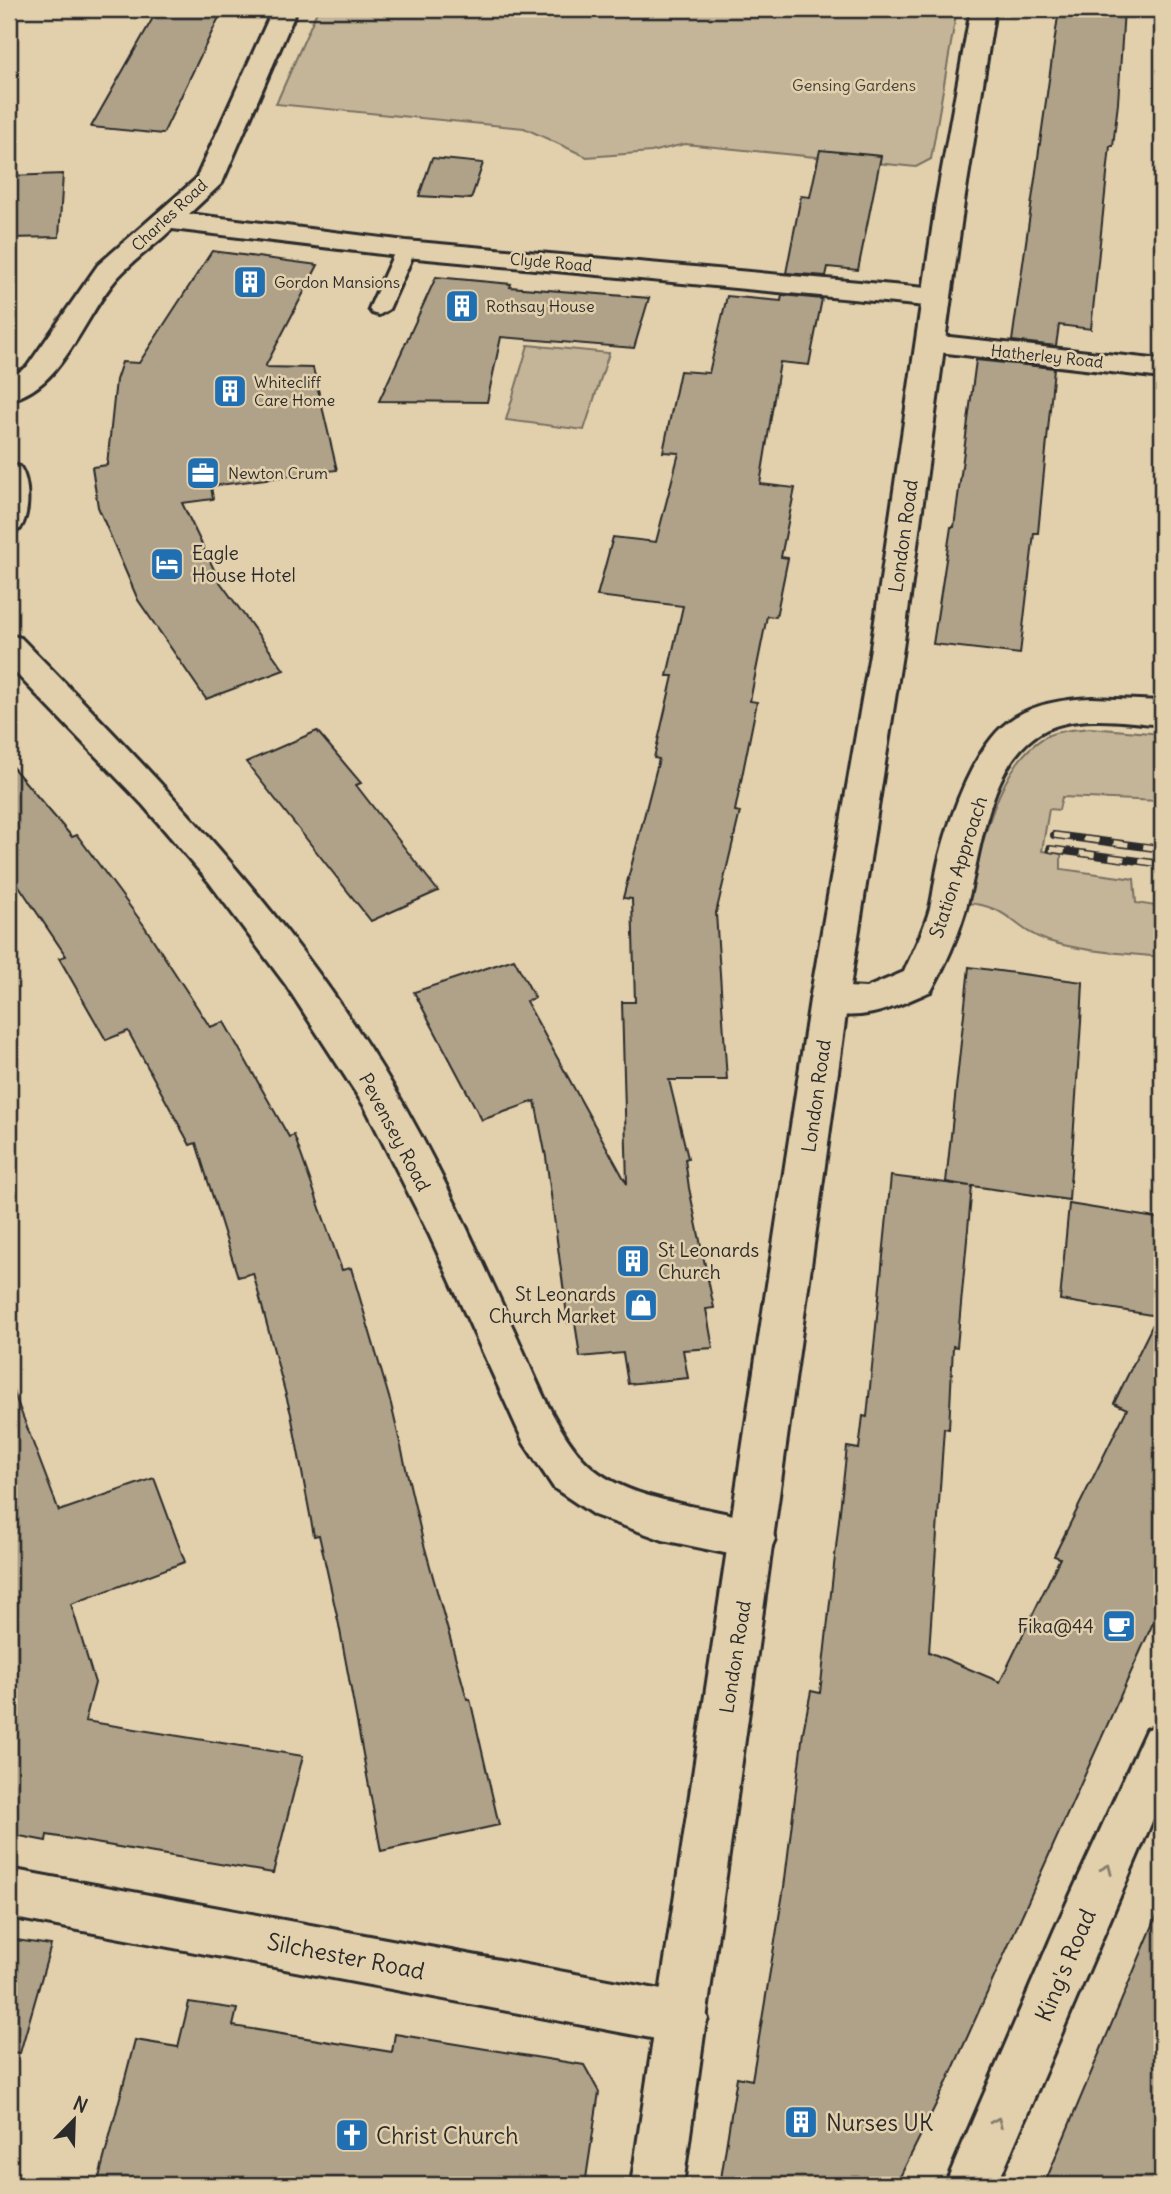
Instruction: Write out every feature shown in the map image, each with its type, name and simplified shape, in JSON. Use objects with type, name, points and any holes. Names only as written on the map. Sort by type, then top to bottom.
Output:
[{"type":"street","name":"Charles Road","points":[[9,391],[37,373],[108,271],[208,183],[285,9]]},
{"type":"street","name":"London Road","points":[[657,2185],[753,1539],[829,1000],[887,648],[937,298],[983,9]]},
{"type":"street","name":"Clyde Road","points":[[166,220],[406,249],[937,298]]},
{"type":"street","name":"Hatherley Road","points":[[931,344],[1162,369]]},
{"type":"street","points":[[9,474],[12,514],[9,523]]},
{"type":"street","name":"Pevensey Road","points":[[9,646],[155,796],[222,873],[299,975],[380,1098],[450,1236],[539,1430],[569,1474],[609,1502],[663,1520],[753,1539]]},
{"type":"street","name":"Station Approach","points":[[829,1000],[869,1002],[918,981],[947,912],[958,859],[983,788],[1001,749],[1027,725],[1062,713],[1109,710],[1162,713]]},
{"type":"street","name":"King's Road","points":[[971,2185],[1071,1948],[1162,1746]]},
{"type":"street","name":"Silchester Road","points":[[9,1893],[683,2019]]},
{"type":"lane","points":[[379,309],[406,249]]},
{"type":"green space","name":"Gensing Gardens","points":[[318,9],[957,9],[931,159],[916,167],[685,144],[651,152],[587,157],[524,128],[276,104]]},
{"type":"green space","points":[[528,345],[609,353],[584,430],[506,420]]},
{"type":"green space","points":[[1090,728],[1162,734],[1160,801],[1062,797],[1059,810],[1049,809],[1042,851],[1061,854],[1061,869],[1134,879],[1136,903],[1162,907],[1162,957],[1062,945],[1036,936],[993,909],[966,903],[993,810],[1015,766],[1029,749],[1047,736],[1062,731]]},
{"type":"building","points":[[158,9],[223,9],[163,134],[91,127]]},
{"type":"building","points":[[1059,9],[1124,9],[1118,103],[1113,146],[1110,146],[1091,329],[1059,325],[1056,346],[1012,341]]},
{"type":"building","points":[[820,150],[881,156],[858,270],[828,267],[826,276],[786,273],[801,196],[810,197]]},
{"type":"building","points":[[432,158],[483,163],[471,199],[419,196]]},
{"type":"building","points":[[63,174],[59,237],[9,238],[9,176]]},
{"type":"building","points":[[212,251],[318,265],[265,367],[313,368],[337,470],[211,486],[213,499],[182,503],[220,582],[284,670],[206,699],[138,600],[98,507],[92,467],[107,465],[116,380],[122,362],[139,363]]},
{"type":"building","points":[[436,277],[511,284],[510,287],[649,298],[634,348],[501,337],[487,402],[379,401]]},
{"type":"building","points":[[782,295],[822,299],[809,365],[780,362],[760,484],[795,488],[781,557],[788,558],[776,617],[767,616],[750,701],[757,702],[735,811],[740,812],[716,913],[727,1080],[669,1080],[688,1158],[685,1159],[689,1188],[714,1308],[706,1309],[713,1348],[683,1350],[688,1378],[628,1384],[623,1353],[580,1357],[575,1322],[568,1323],[546,1157],[535,1101],[482,1120],[414,992],[514,959],[535,998],[526,1001],[627,1184],[622,1002],[635,1002],[632,899],[623,898],[659,759],[654,758],[673,676],[667,676],[683,606],[597,596],[613,537],[656,542],[679,453],[663,452],[680,371],[709,373],[727,296],[781,301]]},
{"type":"building","points":[[976,360],[1054,368],[1038,533],[1034,533],[1020,654],[933,644],[951,527],[954,527]]},
{"type":"building","points":[[317,731],[361,783],[356,785],[438,891],[371,921],[246,762]]},
{"type":"building","points":[[9,763],[72,837],[77,835],[143,924],[210,1027],[224,1022],[289,1137],[294,1135],[342,1270],[351,1268],[391,1404],[423,1541],[467,1699],[470,1699],[499,1825],[381,1851],[339,1625],[319,1535],[314,1536],[291,1414],[253,1273],[238,1277],[196,1143],[190,1145],[128,1031],[106,1040],[59,958],[66,956],[9,871]]},
{"type":"building","points":[[969,967],[1083,982],[1081,1022],[1069,1200],[972,1186],[957,1347],[953,1346],[949,1429],[944,1428],[929,1652],[1000,1682],[1060,1558],[1054,1556],[1127,1409],[1114,1403],[1157,1316],[1060,1300],[1069,1204],[1162,1219],[1162,1603],[948,2080],[896,2185],[720,2185],[737,2077],[752,2080],[784,1887],[803,1732],[811,1691],[820,1693],[847,1447],[859,1449],[863,1416],[867,1417],[891,1176],[970,1186],[946,1182]]},
{"type":"building","points":[[12,1388],[59,1511],[154,1478],[185,1562],[71,1604],[95,1683],[85,1721],[303,1756],[273,1873],[47,1835],[46,1841],[9,1834],[9,1389]]},
{"type":"building","points":[[1161,1906],[1162,2185],[1044,2185]]},
{"type":"building","points":[[9,1939],[51,1945],[20,2053],[9,2052]]},
{"type":"building","name":"Christ Church","points":[[189,2002],[237,2009],[233,2026],[392,2052],[395,2034],[584,2065],[599,2092],[585,2185],[97,2185],[135,2040],[178,2047]]},
{"type":"railway","points":[[1054,835],[1162,849]]},
{"type":"railway","points":[[1050,849],[1162,864]]},
{"type":"place","name":"Gordon Mansions","points":[[250,282]]},
{"type":"place","name":"Rothsay House","points":[[462,306]]},
{"type":"place","name":"Whitecliff Care Home","points":[[230,391]]},
{"type":"place","name":"Newton Crum","points":[[203,473]]},
{"type":"place","name":"Eagle House Hotel","points":[[167,564]]},
{"type":"place","name":"St Leonards Church","points":[[633,1261]]},
{"type":"place","name":"St Leonards Church Market","points":[[641,1305]]},
{"type":"place","name":"Fika@44","points":[[1119,1626]]},
{"type":"place","name":"Nurses UK","points":[[801,2122]]},
{"type":"place","name":"Christ Church","points":[[352,2135]]}]
